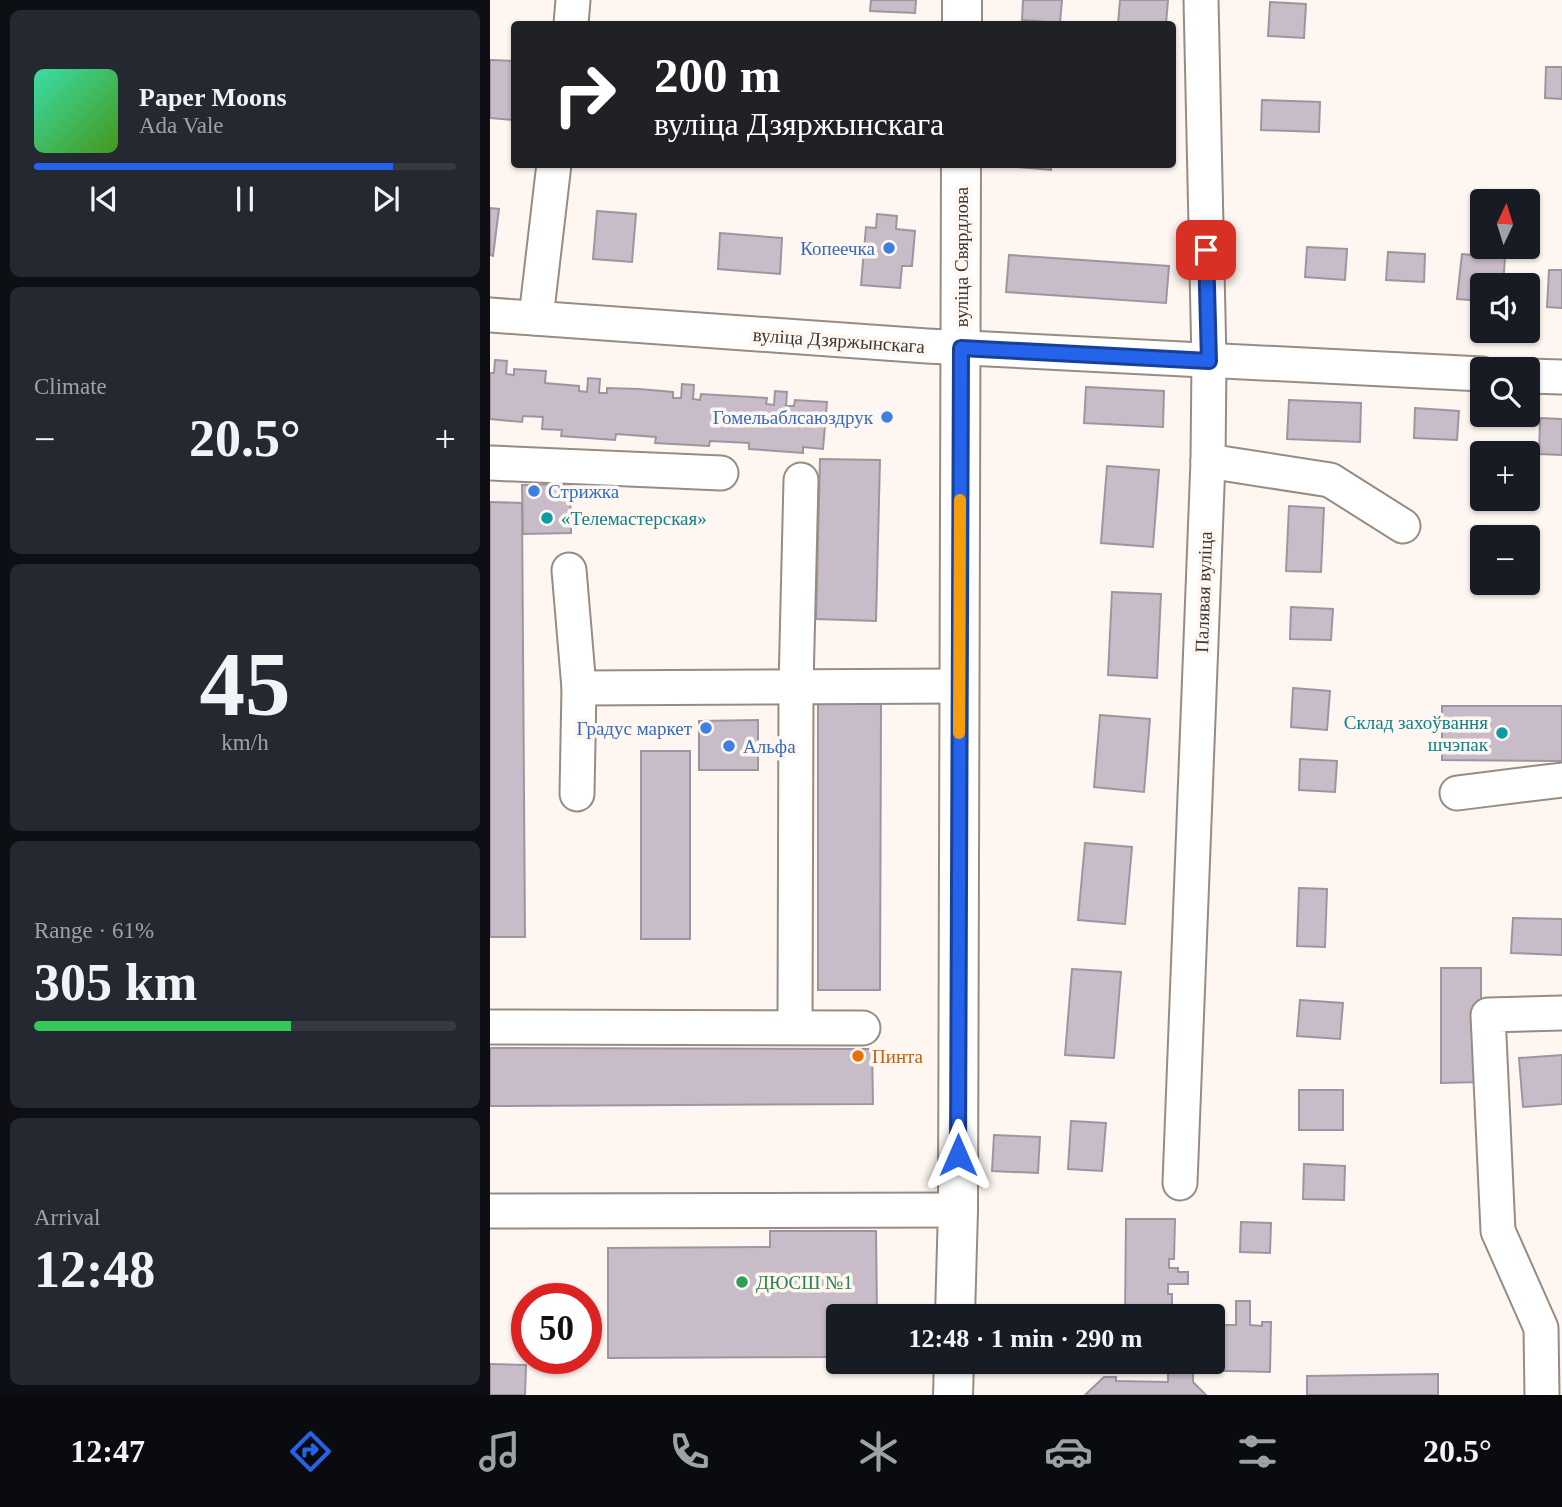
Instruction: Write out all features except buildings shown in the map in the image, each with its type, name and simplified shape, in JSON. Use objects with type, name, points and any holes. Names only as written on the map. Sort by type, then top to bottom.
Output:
[{"type":"main road","points":[[962,0],[962,21]]},
{"type":"main road","name":"вуліца Свярдлова","points":[[956,1304],[961,168]]},
{"type":"main road","points":[[953,1395],[954,1374]]},
{"type":"street","points":[[570,21],[573,0]]},
{"type":"street","name":"Палявая вуліца","points":[[1180,1183],[1208,461],[1209,361],[1201,0]]},
{"type":"street","points":[[536,318],[554,168]]},
{"type":"street","name":"вуліца Дзяржынскага","points":[[490,315],[961,348],[1470,373]]},
{"type":"street","points":[[1540,376],[1562,377]]},
{"type":"street","points":[[1208,461],[1330,480],[1403,526]]},
{"type":"street","points":[[490,463],[721,473]]},
{"type":"street","points":[[795,1027],[796,686],[801,480]]},
{"type":"street","points":[[569,570],[579,688],[577,794]]},
{"type":"street","points":[[579,688],[959,686]]},
{"type":"street","points":[[1457,793],[1562,780]]},
{"type":"street","points":[[1542,1395],[1541,1328],[1498,1231],[1488,1015],[1562,1013]]},
{"type":"street","points":[[490,1027],[863,1028]]},
{"type":"street","points":[[490,1211],[958,1210]]},
{"type":"slow traffic","points":[[959,733],[960,500]]},
{"type":"place","name":"Копеечка","points":[[889,248]]},
{"type":"place","name":"Гомельаблсаюздрук","points":[[887,417]]},
{"type":"place","name":"Стрижка","points":[[534,491]]},
{"type":"place","name":"«Телемастерская»","points":[[547,518]]},
{"type":"place","name":"Градус маркет","points":[[706,728]]},
{"type":"place","name":"Склад захоўвання шчэпак","points":[[1502,733]]},
{"type":"place","name":"Альфа","points":[[729,746]]},
{"type":"place","name":"Пинта","points":[[858,1056]]},
{"type":"place","name":"ДЮСШ №1","points":[[742,1282]]},
{"type":"route","points":[[958,1155],[961,348],[1209,361],[1206,250]]}]
